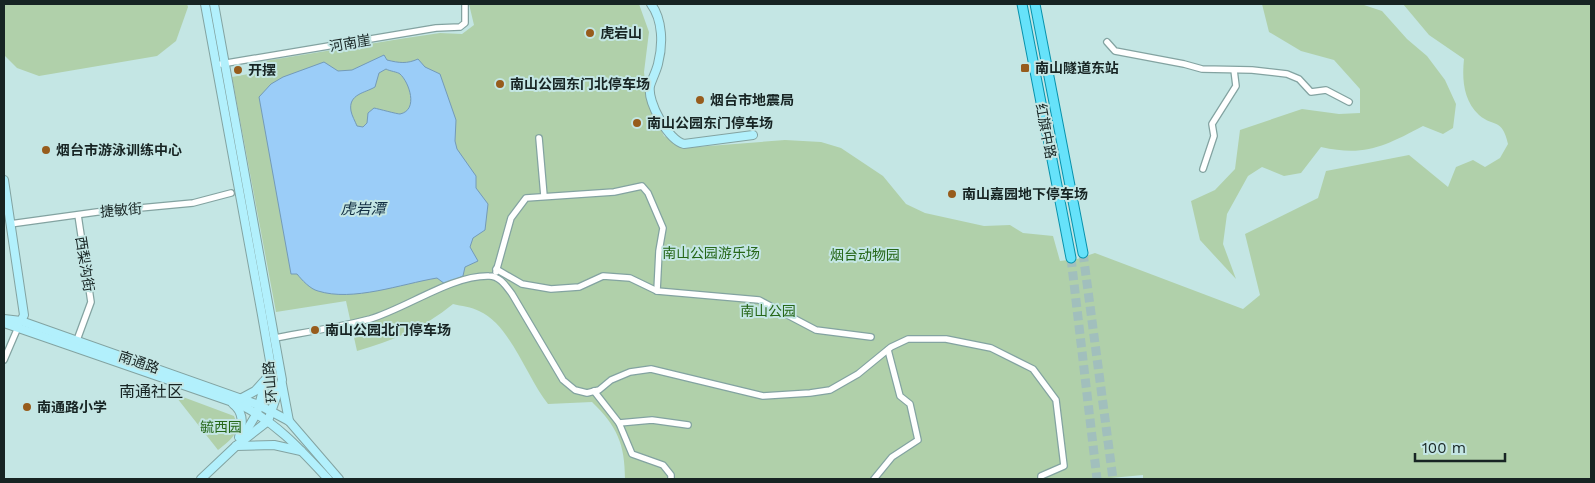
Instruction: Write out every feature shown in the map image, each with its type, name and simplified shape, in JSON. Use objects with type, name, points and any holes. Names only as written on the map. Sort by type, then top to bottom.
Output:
[{"type":"main road","name":"环山路","points":[[205,4],[270,364],[274,390],[273,412]]},
{"type":"main road","name":"环山路","points":[[214,4],[282,380],[273,412]]},
{"type":"main road","points":[[651,4],[659,21],[661,39],[659,62],[650,92],[658,114],[671,136],[677,142],[684,144],[753,135]]},
{"type":"main road","name":"红旗中路","points":[[1022,4],[1071,258]]},
{"type":"main road","name":"红旗中路","points":[[1035,4],[1083,253]]},
{"type":"main road","points":[[4,180],[24,315],[19,324]]},
{"type":"main road","name":"南通路","points":[[4,318],[77,340],[242,398],[258,409],[273,412],[289,421]]},
{"type":"main road","points":[[4,323],[19,324],[228,400],[258,409],[268,421],[288,436],[328,479]]},
{"type":"main road","name":"环山路","points":[[236,446],[258,409],[270,364]]},
{"type":"main road","points":[[242,398],[255,391],[267,375]]},
{"type":"main road","points":[[282,380],[289,421],[339,479]]},
{"type":"main road","points":[[228,400],[238,408],[242,421],[236,446]]},
{"type":"main road","points":[[201,479],[236,446],[268,421],[273,412]]},
{"type":"main road","points":[[236,446],[274,445],[302,451]]},
{"type":"street","name":"河南崖","points":[[215,65],[436,28],[460,27],[465,23],[465,4]]},
{"type":"street","points":[[1107,42],[1115,51],[1202,69],[1288,74],[1299,79],[1312,92],[1326,90],[1349,102]]},
{"type":"street","points":[[1204,169],[1214,136],[1212,124],[1236,86],[1234,70]]},
{"type":"street","points":[[539,138],[544,196]]},
{"type":"street","points":[[494,277],[511,218],[518,206],[526,198],[614,192],[642,186],[648,193],[663,228],[659,252],[657,291]]},
{"type":"street","name":"捷敏街","points":[[10,224],[193,203],[231,193]]},
{"type":"street","name":"西梨沟街","points":[[77,340],[91,302],[78,215]]},
{"type":"street","points":[[496,270],[522,284],[551,289],[579,287],[603,276],[630,278],[657,291],[759,300],[816,330],[871,337]]},
{"type":"street","points":[[275,338],[371,319],[452,284],[474,277],[494,277],[502,281],[512,294],[563,380],[575,390],[587,393],[630,372],[651,369],[763,396],[810,394],[830,390],[858,374],[888,350],[908,339],[946,339],[991,348],[1033,369],[1056,400],[1064,466],[1041,476],[1041,479]]},
{"type":"street","points":[[4,360],[19,324]]},
{"type":"street","points":[[874,479],[892,457],[918,440],[910,404],[900,396],[888,350]]},
{"type":"street","points":[[594,391],[620,423],[632,454],[663,465],[671,475],[671,479]]},
{"type":"street","points":[[620,423],[652,420],[688,425]]},
{"type":"green space","points":[[4,4],[187,4],[188,7],[176,41],[157,56],[39,76],[17,68],[4,55]]},
{"type":"green space","name":"南山公园","points":[[469,4],[639,4],[649,32],[644,72],[647,100],[664,136],[683,148],[785,140],[821,142],[841,148],[883,176],[906,204],[925,213],[984,226],[1010,225],[1023,233],[1053,236],[1060,261],[1077,259],[1095,253],[1243,309],[1260,295],[1245,234],[1318,198],[1326,171],[1409,155],[1448,187],[1456,167],[1473,160],[1485,167],[1500,158],[1508,144],[1500,126],[1484,119],[1470,103],[1465,89],[1464,59],[1429,35],[1403,4],[1591,4],[1591,479],[1143,479],[1143,475],[1100,479],[625,479],[625,467],[618,436],[601,411],[592,402],[548,404],[500,327],[490,318],[476,310],[453,304],[431,320],[407,333],[357,351],[346,301],[276,312],[232,77],[254,73],[253,63],[440,33],[462,34],[474,25]]},
{"type":"green space","points":[[1262,4],[1361,4],[1382,11],[1407,39],[1427,56],[1445,80],[1456,104],[1453,128],[1443,134],[1423,126],[1374,148],[1350,151],[1321,147],[1301,173],[1284,176],[1262,167],[1248,176],[1227,214],[1223,244],[1236,279],[1200,240],[1191,201],[1215,190],[1235,169],[1240,130],[1302,109],[1339,114],[1360,113],[1360,89],[1334,60],[1301,51],[1269,32]]},
{"type":"green space","name":"毓西园","points":[[183,397],[234,416],[236,427],[234,436],[218,450],[177,398]]},
{"type":"water","name":"虎岩潭","points":[[384,55],[387,60],[399,62],[410,62],[418,59],[425,67],[440,74],[456,120],[455,141],[457,149],[476,176],[476,188],[488,204],[485,230],[473,238],[470,247],[478,261],[465,267],[463,276],[445,284],[437,278],[377,291],[332,294],[315,290],[297,274],[291,274],[259,97],[271,84],[283,77],[324,62],[338,71],[352,70]],"holes":[[[386,69],[400,74],[403,78],[409,89],[411,102],[409,107],[400,114],[374,108],[368,113],[367,123],[363,127],[357,126],[351,111],[352,101],[358,95],[375,87],[379,73]]]},
{"type":"tunnel","points":[[1083,253],[1113,479]]},
{"type":"tunnel","points":[[1071,258],[1097,479]]},
{"type":"place","name":"虎岩山","points":[[590,33]]},
{"type":"place","name":"南山隧道东站","points":[[1025,68]]},
{"type":"place","name":"开摆","points":[[238,70]]},
{"type":"place","name":"南山公园东门北停车场","points":[[500,84]]},
{"type":"place","name":"烟台市地震局","points":[[700,100]]},
{"type":"place","name":"南山公园东门停车场","points":[[637,123]]},
{"type":"place","name":"烟台市游泳训练中心","points":[[46,150]]},
{"type":"place","name":"南山嘉园地下停车场","points":[[952,194]]},
{"type":"place","name":"南山公园北门停车场","points":[[315,330]]},
{"type":"place","name":"南通路小学","points":[[27,407]]},
{"type":"district","name":"南通社区","points":[[151,391]]},
{"type":"park label","name":"南山公园游乐场","points":[[711,253]]},
{"type":"park label","name":"烟台动物园","points":[[865,255]]}]
